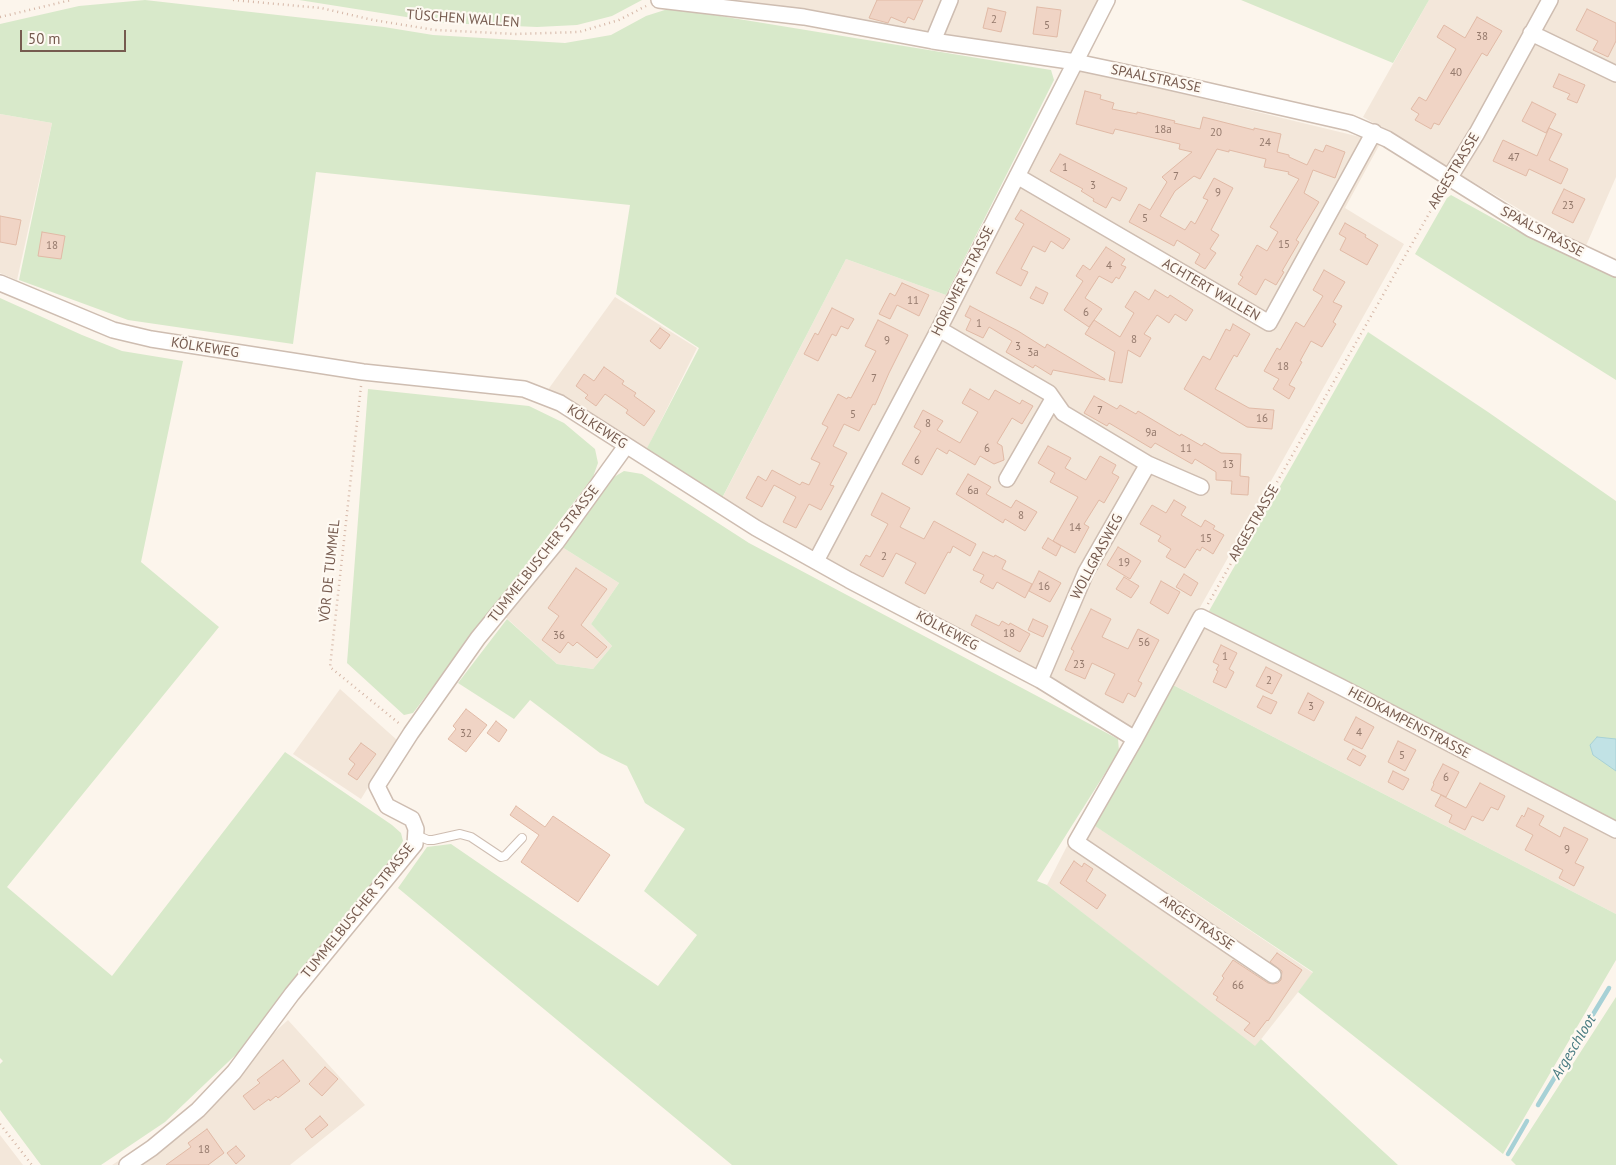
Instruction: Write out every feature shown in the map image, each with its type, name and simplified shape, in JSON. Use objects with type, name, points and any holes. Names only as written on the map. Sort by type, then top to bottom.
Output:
[{"type":"street","points":[[933,41],[950,0]]},
{"type":"street","name":"HORUMER STRASSE","points":[[816,561],[939,328],[1107,0]]},
{"type":"street","name":"ARGESTRASSE","points":[[1450,177],[1477,133],[1550,0]]},
{"type":"street","name":"SPAALSTRASSE","points":[[654,2],[804,17],[933,41],[1076,62],[1350,123],[1374,132],[1531,228],[1616,268]]},
{"type":"street","points":[[1531,33],[1616,74]]},
{"type":"street","name":"ACHTERT WALLEN","points":[[1017,176],[1269,324],[1374,132]]},
{"type":"street","name":"KÖLKEWEG","points":[[0,283],[113,330],[151,339],[363,372],[524,389],[560,403],[756,528],[1040,680],[1134,739]]},
{"type":"street","points":[[939,328],[1049,393],[1062,413],[1148,464],[1201,487]]},
{"type":"street","points":[[1007,479],[1053,399]]},
{"type":"street","name":"TUMMELBUSCHER STRASSE","points":[[127,1165],[152,1148],[198,1110],[234,1072],[292,994],[415,844],[416,829],[412,819],[387,806],[377,786],[411,733],[478,638],[556,543],[626,446]]},
{"type":"street","name":"WOLLGRASWEG","points":[[1040,680],[1086,572],[1148,464]]},
{"type":"street","name":"ARGESTRASSE","points":[[1201,616],[1076,842],[1272,975]]},
{"type":"street","name":"HEIDKAMPENSTRASSE","points":[[1201,616],[1616,830]]},
{"type":"lane","points":[[416,835],[433,840],[460,834],[471,837],[501,857],[505,856],[522,838]]},
{"type":"path","points":[[0,17],[71,0]]},
{"type":"path","name":"TÜSCHEN WALLEN","points":[[233,0],[321,8],[373,20],[435,30],[516,34],[579,32],[619,20],[654,2]]},
{"type":"path","name":"ARGESTRASSE","points":[[1201,616],[1450,177]]},
{"type":"path","name":"VÖR DE TUMMEL","points":[[363,372],[330,667],[411,733]]},
{"type":"path","points":[[0,1124],[32,1165]]},
{"type":"shaded area","points":[[679,0],[1100,0],[1075,52]]},
{"type":"shaded area","points":[[1429,0],[1616,0],[1616,177],[1585,248],[1363,117]]},
{"type":"shaded area","points":[[1068,66],[1381,142],[1345,208],[1404,244],[1198,611],[1616,826],[1616,914],[1173,685],[1141,742],[715,512],[846,259],[946,295]]},
{"type":"shaded area","points":[[0,114],[52,123],[17,280],[0,273]]},
{"type":"shaded area","points":[[615,297],[697,348],[645,453],[547,391]]},
{"type":"shaded area","points":[[562,547],[619,583],[591,624],[612,646],[593,669],[557,664],[501,613]]},
{"type":"shaded area","points":[[340,689],[397,740],[361,799],[293,754]]},
{"type":"shaded area","points":[[1082,817],[1313,973],[1255,1047],[1047,885]]},
{"type":"shaded area","points":[[288,1020],[365,1105],[290,1165],[112,1165],[169,1128]]},
{"type":"shaded area","points":[[0,1135],[23,1165],[0,1165]]},
{"type":"green space","points":[[145,0],[384,27],[433,35],[565,43],[611,35],[646,16],[671,8],[1051,70],[1054,80],[946,295],[846,259],[721,500],[646,450],[699,348],[616,294],[630,205],[316,172],[293,344],[128,320],[19,280],[52,123],[0,114],[0,24],[79,6]]},
{"type":"green space","points":[[299,0],[642,0],[612,16],[577,25],[537,27],[444,23]]},
{"type":"green space","points":[[1241,0],[1429,0],[1393,63]]},
{"type":"green space","points":[[1451,195],[1507,226],[1616,277],[1616,380],[1415,254],[1447,198]]},
{"type":"green space","points":[[0,298],[122,351],[183,361],[141,562],[219,627],[7,887],[112,976],[285,752],[392,825],[401,833],[403,841],[395,854],[305,966],[247,1044],[165,1122],[101,1165],[41,1165],[0,1110],[0,1064],[3,1061],[0,1058]]},
{"type":"green space","points":[[1368,332],[1616,501],[1616,823],[1209,611]]},
{"type":"green space","points":[[368,389],[529,406],[564,423],[595,449],[598,463],[593,477],[413,713],[404,715],[347,663]]},
{"type":"green space","points":[[624,471],[642,474],[749,543],[1118,739],[1119,751],[1037,881],[1047,885],[1255,1046],[1261,1039],[1398,1165],[732,1165],[398,888],[427,847],[451,844],[658,986],[697,935],[644,891],[685,829],[645,803],[627,766],[600,753],[530,700],[514,719],[458,683],[507,619],[557,664],[593,669],[612,646],[591,624],[619,583],[562,547],[614,477]]},
{"type":"green space","points":[[1173,685],[1616,914],[1616,960],[1503,1154],[1298,992],[1313,972],[1095,826]]},
{"type":"green space","points":[[1616,997],[1616,1165],[1516,1165],[1511,1160]]},
{"type":"water","points":[[1597,737],[1616,739],[1616,771],[1593,755],[1590,745]]},
{"type":"building","points":[[877,0],[923,0],[914,20],[908,17],[905,23],[891,17],[888,23],[869,18]]},
{"type":"building","points":[[1037,7],[1061,10],[1057,37],[1033,34]]},
{"type":"building","points":[[988,8],[1006,12],[1001,32],[983,28]]},
{"type":"building","points":[[1587,9],[1616,23],[1616,41],[1608,57],[1593,50],[1598,41],[1576,30]]},
{"type":"building","points":[[1477,17],[1502,31],[1487,56],[1482,53],[1439,125],[1434,123],[1431,129],[1415,120],[1419,114],[1411,109],[1419,97],[1426,101],[1456,49],[1437,37],[1444,25],[1465,38]]},
{"type":"building","points":[[1559,74],[1585,85],[1577,103],[1567,99],[1570,94],[1553,87]]},
{"type":"building","points":[[1085,91],[1101,95],[1100,99],[1114,103],[1112,109],[1137,114],[1137,112],[1200,129],[1203,117],[1254,130],[1254,128],[1281,134],[1277,152],[1289,155],[1289,157],[1307,165],[1315,149],[1323,152],[1326,145],[1345,152],[1335,178],[1313,170],[1304,193],[1319,202],[1296,240],[1299,242],[1276,285],[1265,279],[1256,295],[1238,284],[1243,277],[1240,275],[1257,245],[1267,251],[1278,232],[1270,227],[1299,179],[1288,174],[1289,172],[1264,167],[1266,159],[1217,149],[1200,179],[1194,176],[1175,191],[1160,216],[1185,230],[1191,221],[1195,224],[1208,200],[1203,198],[1214,178],[1233,188],[1211,230],[1219,235],[1210,249],[1216,253],[1205,269],[1195,263],[1200,254],[1177,240],[1174,246],[1129,222],[1139,204],[1150,210],[1167,182],[1162,177],[1192,152],[1179,149],[1180,144],[1115,129],[1113,134],[1076,124]]},
{"type":"building","points":[[1532,102],[1556,114],[1546,133],[1522,121]]},
{"type":"building","points":[[1549,128],[1562,134],[1549,160],[1568,169],[1561,184],[1529,169],[1526,176],[1493,161],[1503,140],[1537,156]]},
{"type":"building","points":[[1060,154],[1127,188],[1120,201],[1112,197],[1106,208],[1093,201],[1094,199],[1081,191],[1083,189],[1050,171]]},
{"type":"building","points":[[1564,189],[1585,199],[1573,223],[1552,213]]},
{"type":"building","points":[[1021,210],[1070,239],[1063,249],[1051,241],[1045,252],[1033,246],[1021,269],[1028,272],[1021,286],[996,273],[1024,224],[1015,219]]},
{"type":"building","points":[[0,216],[21,220],[16,245],[0,242]]},
{"type":"building","points":[[1345,223],[1366,235],[1365,237],[1378,245],[1367,265],[1340,250],[1346,238],[1339,234]]},
{"type":"building","points":[[42,232],[65,236],[61,259],[38,256]]},
{"type":"building","points":[[1106,247],[1125,259],[1121,265],[1126,267],[1119,279],[1116,277],[1112,283],[1099,276],[1085,298],[1102,309],[1089,327],[1064,310],[1083,281],[1076,276],[1083,265],[1090,270]]},
{"type":"building","points":[[1324,270],[1345,282],[1333,302],[1342,306],[1333,322],[1336,324],[1322,347],[1311,341],[1289,385],[1295,388],[1289,399],[1273,389],[1279,379],[1264,371],[1277,348],[1280,350],[1296,322],[1304,327],[1323,296],[1313,290]]},
{"type":"building","points":[[902,283],[929,295],[919,316],[897,305],[890,319],[879,314],[890,293],[895,296]]},
{"type":"building","points":[[1036,287],[1048,293],[1043,304],[1030,298]]},
{"type":"building","points":[[1155,290],[1168,298],[1170,295],[1193,310],[1186,321],[1175,314],[1169,323],[1157,315],[1144,334],[1151,338],[1140,357],[1128,350],[1122,383],[1109,381],[1115,352],[1085,334],[1094,320],[1120,337],[1134,313],[1125,307],[1135,291],[1149,300]]},
{"type":"building","points":[[970,306],[1018,331],[1045,348],[1047,344],[1105,380],[1053,370],[1051,375],[1035,365],[1033,368],[1006,352],[1012,341],[989,327],[983,338],[966,330],[971,319],[965,316]]},
{"type":"building","points":[[832,308],[854,319],[848,329],[841,326],[836,336],[832,334],[818,361],[804,354],[815,333],[818,335]]},
{"type":"building","points":[[878,320],[908,335],[875,405],[873,404],[859,431],[844,424],[833,446],[847,453],[830,485],[834,486],[821,510],[809,504],[796,528],[783,522],[796,497],[774,485],[762,507],[746,498],[758,476],[766,481],[772,470],[800,485],[802,482],[809,485],[820,463],[811,459],[828,427],[822,424],[838,394],[847,399],[848,397],[851,398],[876,351],[865,346]]},
{"type":"building","points":[[1233,324],[1250,334],[1237,357],[1234,355],[1215,389],[1249,408],[1274,410],[1272,429],[1247,427],[1184,389],[1203,356],[1210,360],[1226,329],[1230,331]]},
{"type":"building","points":[[660,328],[670,335],[660,349],[650,341]]},
{"type":"building","points":[[604,367],[624,381],[622,384],[636,393],[634,396],[655,411],[644,426],[626,413],[628,410],[605,394],[596,406],[585,398],[588,395],[576,386],[584,374],[594,381]]},
{"type":"building","points":[[970,389],[989,400],[995,390],[1020,404],[1022,400],[1033,406],[1022,424],[1012,418],[997,443],[1002,446],[1004,460],[994,464],[980,456],[975,465],[949,450],[947,454],[937,448],[922,475],[902,464],[921,431],[914,427],[923,410],[943,421],[937,430],[960,443],[978,412],[962,403]]},
{"type":"building","points":[[1094,396],[1117,409],[1120,405],[1136,414],[1138,411],[1180,436],[1181,434],[1202,446],[1204,443],[1221,453],[1241,454],[1240,476],[1249,477],[1248,495],[1231,494],[1232,481],[1216,480],[1216,472],[1195,459],[1192,464],[1155,443],[1151,448],[1109,423],[1107,426],[1084,413]]},
{"type":"building","points":[[1048,446],[1071,458],[1065,468],[1086,480],[1100,456],[1116,465],[1112,473],[1119,477],[1104,503],[1099,500],[1084,524],[1089,527],[1075,553],[1053,541],[1078,497],[1050,482],[1055,473],[1038,463]]},
{"type":"building","points":[[968,474],[991,487],[986,494],[1011,508],[1016,500],[1037,512],[1025,531],[1005,519],[1003,523],[956,494]]},
{"type":"building","points":[[882,493],[910,508],[900,527],[924,539],[934,521],[976,544],[970,556],[953,546],[925,594],[905,583],[916,563],[896,553],[883,577],[860,565],[866,555],[870,557],[888,524],[871,515]]},
{"type":"building","points":[[1174,500],[1186,507],[1181,515],[1201,527],[1205,520],[1215,526],[1213,529],[1224,535],[1213,554],[1202,547],[1200,551],[1197,549],[1185,568],[1166,557],[1171,549],[1158,541],[1161,536],[1140,524],[1152,505],[1166,513]]},
{"type":"building","points":[[1048,538],[1061,546],[1056,556],[1042,548]]},
{"type":"building","points":[[1118,547],[1141,561],[1130,579],[1107,565]]},
{"type":"building","points":[[983,552],[994,557],[995,555],[1006,561],[1002,569],[1032,584],[1025,598],[997,582],[993,589],[980,582],[984,575],[973,570]]},
{"type":"building","points":[[576,568],[607,589],[581,625],[607,647],[597,658],[577,642],[573,646],[568,642],[560,653],[542,640],[559,616],[548,608]]},
{"type":"building","points":[[1039,571],[1061,583],[1050,602],[1029,591]]},
{"type":"building","points":[[1184,574],[1198,583],[1191,596],[1176,587]]},
{"type":"building","points":[[1124,577],[1139,586],[1131,598],[1116,589]]},
{"type":"building","points":[[1161,581],[1180,592],[1168,614],[1150,603]]},
{"type":"building","points":[[1091,609],[1111,619],[1102,637],[1128,649],[1138,629],[1159,640],[1138,681],[1142,683],[1135,697],[1128,693],[1123,703],[1105,694],[1115,674],[1092,663],[1085,679],[1065,670],[1074,651],[1071,649]]},
{"type":"building","points":[[976,615],[999,626],[1002,621],[1009,625],[1010,623],[1030,634],[1020,652],[971,625]]},
{"type":"building","points":[[1033,619],[1048,626],[1043,637],[1028,630]]},
{"type":"building","points":[[1221,645],[1237,653],[1229,669],[1234,672],[1226,688],[1213,682],[1219,665],[1213,662]]},
{"type":"building","points":[[1266,667],[1282,675],[1272,694],[1256,686]]},
{"type":"building","points":[[1308,693],[1324,702],[1314,721],[1298,713]]},
{"type":"building","points":[[1263,696],[1277,702],[1271,714],[1257,707]]},
{"type":"building","points":[[466,709],[487,725],[466,752],[448,739],[456,729],[453,726]]},
{"type":"building","points":[[1356,717],[1374,727],[1362,749],[1344,740]]},
{"type":"building","points":[[496,721],[507,730],[499,742],[487,733]]},
{"type":"building","points":[[1398,741],[1416,750],[1405,771],[1388,762]]},
{"type":"building","points":[[361,743],[376,754],[357,780],[348,774],[355,764],[349,759]]},
{"type":"building","points":[[1353,749],[1366,756],[1360,766],[1347,759]]},
{"type":"building","points":[[1443,764],[1459,772],[1446,797],[1431,790]]},
{"type":"building","points":[[1393,771],[1409,779],[1403,790],[1388,782]]},
{"type":"building","points":[[1480,783],[1505,796],[1498,810],[1491,807],[1483,821],[1472,816],[1465,830],[1449,822],[1452,815],[1435,806],[1441,795],[1466,808]]},
{"type":"building","points":[[516,806],[545,827],[553,816],[610,855],[578,902],[521,862],[539,835],[510,815]]},
{"type":"building","points":[[1528,808],[1544,816],[1539,825],[1560,837],[1564,827],[1588,839],[1575,863],[1584,867],[1574,886],[1559,878],[1563,870],[1525,850],[1533,835],[1516,826],[1522,815],[1524,817]]},
{"type":"building","points":[[1074,861],[1082,867],[1084,863],[1093,869],[1086,881],[1106,895],[1097,909],[1060,883]]},
{"type":"building","points":[[1277,953],[1302,970],[1268,1021],[1254,1037],[1244,1030],[1250,1023],[1216,1000],[1218,997],[1213,994],[1233,960],[1268,983],[1278,983],[1281,980],[1282,971],[1270,962]]},
{"type":"building","points":[[283,1060],[300,1081],[278,1098],[276,1096],[270,1101],[269,1099],[254,1110],[243,1096],[260,1083],[257,1080]]},
{"type":"building","points":[[325,1067],[338,1079],[322,1096],[309,1084]]},
{"type":"building","points":[[320,1116],[328,1125],[312,1138],[305,1129]]},
{"type":"building","points":[[207,1129],[224,1153],[208,1165],[166,1165],[191,1147],[188,1143]]},
{"type":"building","points":[[236,1146],[245,1156],[236,1164],[227,1153]]},
{"type":"waterway","name":"Argeschloot","points":[[1538,1105],[1609,988]]},
{"type":"waterway","name":"Argeschloot","points":[[1508,1154],[1527,1121]]}]
